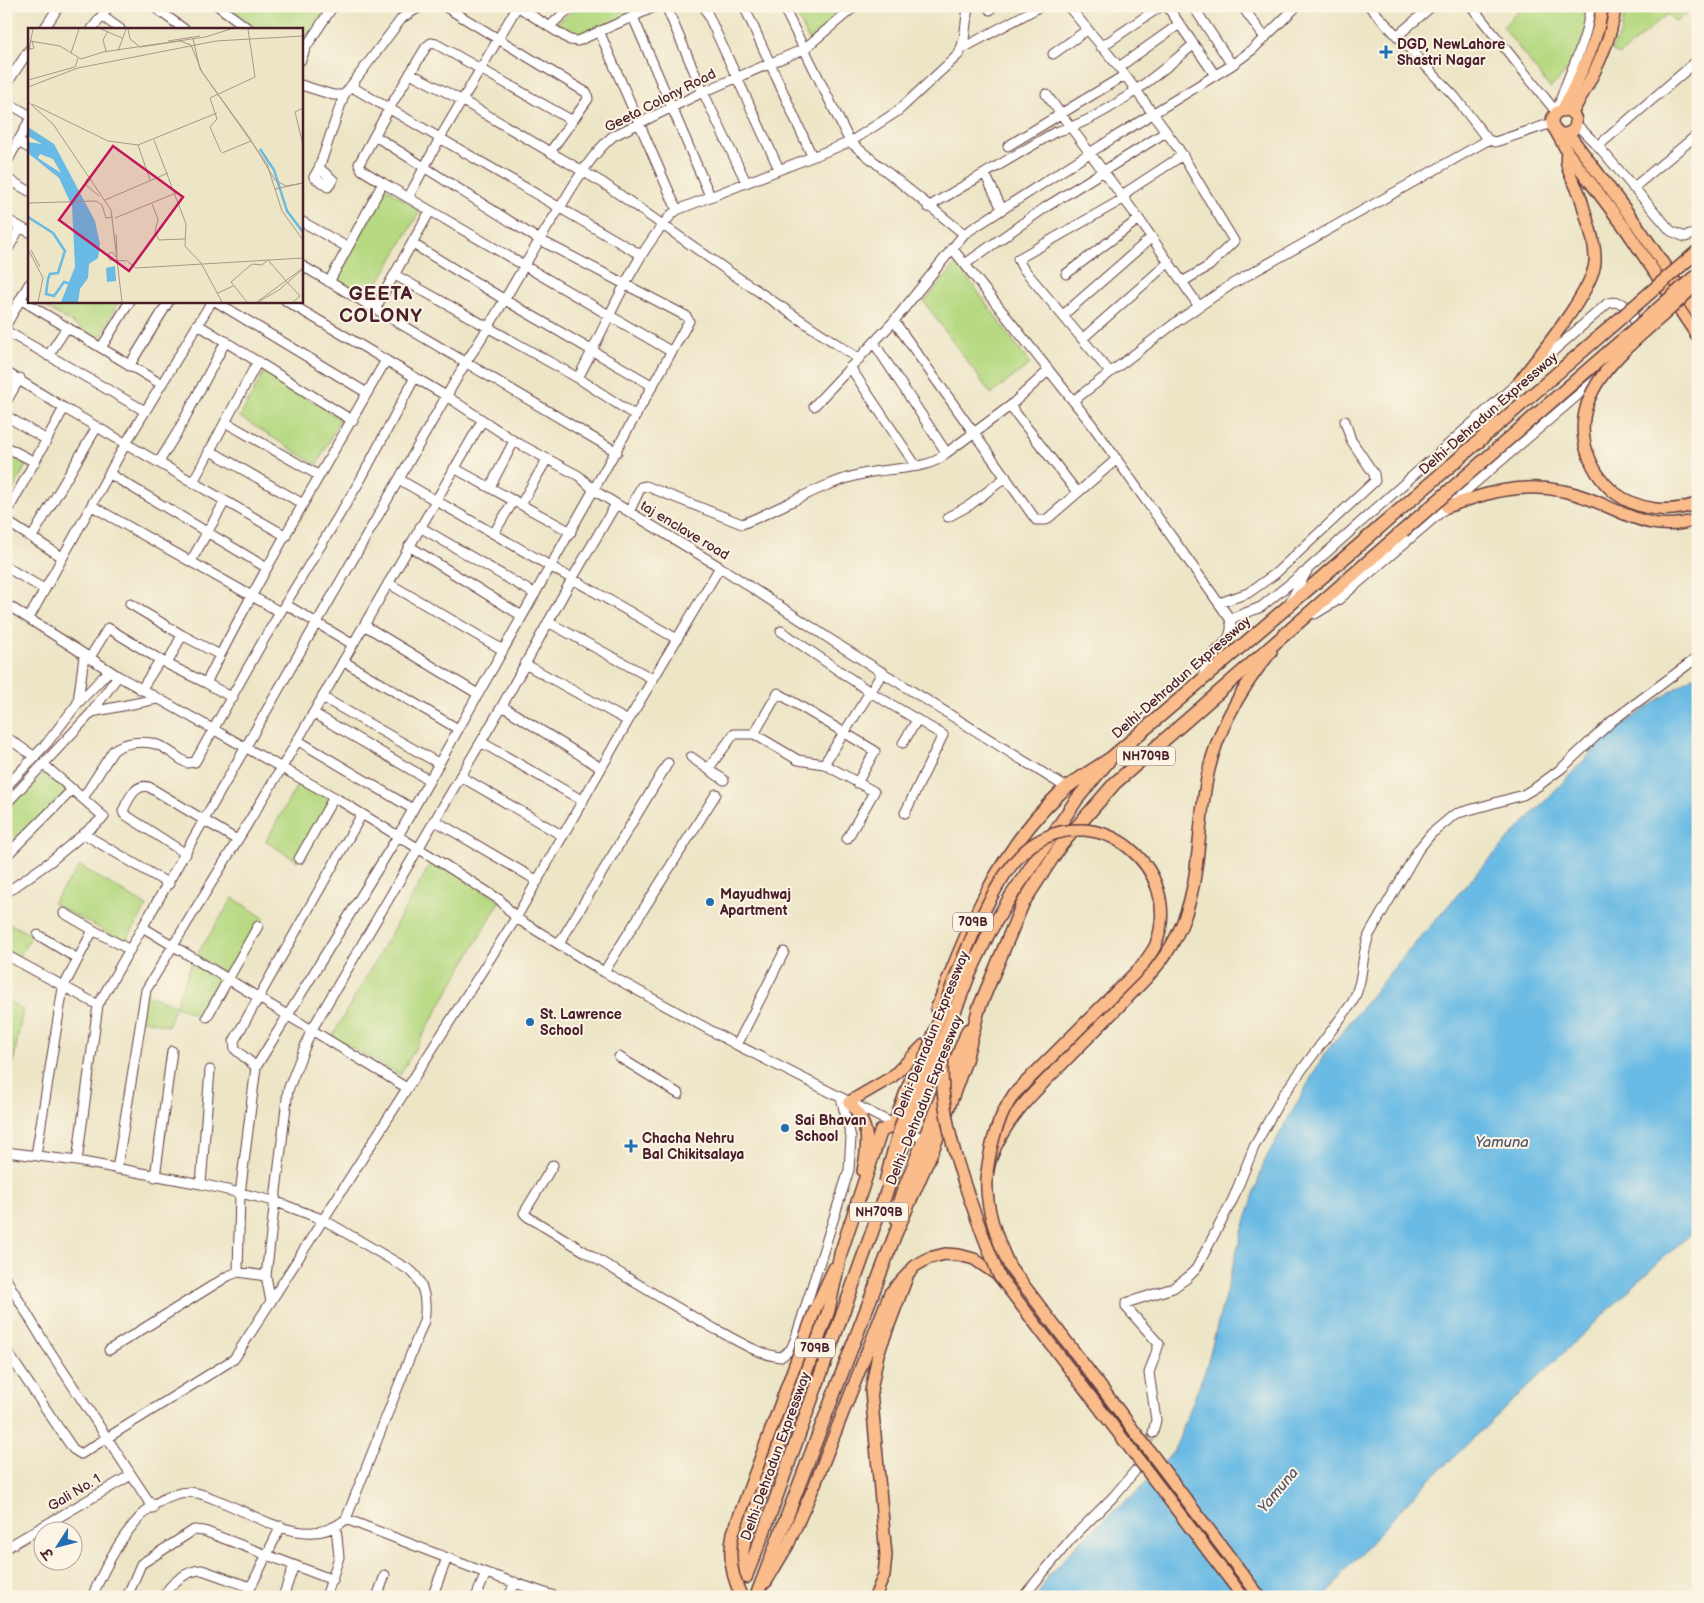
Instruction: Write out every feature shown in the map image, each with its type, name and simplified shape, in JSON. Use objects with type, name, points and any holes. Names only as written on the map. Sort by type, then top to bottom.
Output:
[{"type":"highway","name":"Delhi-Dehradun Expressway","points":[[738,1597],[763,1534],[876,1219],[969,975],[989,933],[1011,896],[1077,799],[1111,758],[1698,251]]},
{"type":"highway","name":"NH709B","points":[[756,1597],[895,1235],[935,1144],[964,1062],[979,1008],[1023,903],[1061,845],[1115,783],[1698,274]]},
{"type":"highway","name":"Delhi–Dehradun Expressway","points":[[746,1577],[742,1554],[746,1534],[828,1312],[841,1252],[881,1131],[894,1125],[958,953],[992,882],[1022,835],[1042,811],[1067,788],[1111,758]]},
{"type":"highway","name":"Delhi–Dehradun Expressway","points":[[895,1235],[900,1199],[961,1044],[979,1008]]},
{"type":"main road","points":[[1520,381],[1565,319],[1590,280],[1594,269],[1594,247],[1581,197],[1567,168],[1563,121],[1590,51],[1601,18],[1602,6]]},
{"type":"main road","points":[[1563,121],[1601,55],[1610,31],[1615,6]]},
{"type":"main road","points":[[1563,121],[1695,311]]},
{"type":"main road","points":[[1567,152],[1625,228],[1682,316],[1698,337]]},
{"type":"main road","points":[[1698,280],[1688,292],[1633,342],[1600,378],[1587,404],[1584,424],[1585,443],[1591,462],[1601,478],[1615,492],[1632,503],[1651,509],[1670,510],[1698,503]]},
{"type":"main road","points":[[1447,507],[1479,495],[1506,489],[1549,488],[1588,498],[1643,522],[1674,524],[1698,519]]},
{"type":"main road","points":[[987,1172],[1002,1133],[1022,1105],[1150,975],[1176,938],[1187,912],[1196,876],[1205,787],[1215,750],[1234,706],[1254,672],[1290,631]]},
{"type":"main road","points":[[876,1219],[897,1133],[966,950],[994,893],[1018,857],[1038,841],[1054,834],[1075,830],[1105,834],[1132,849],[1150,872],[1160,900],[1161,919],[1158,938],[1142,966],[1014,1094],[1002,1113],[994,1133],[987,1172],[989,1199],[994,1227],[1010,1267],[1260,1597]]},
{"type":"main road","points":[[945,1039],[942,1068],[944,1108],[977,1218],[999,1276],[1244,1597]]},
{"type":"main road","points":[[857,1202],[866,1159],[867,1137],[864,1121],[845,1100],[892,1077],[924,1045]]},
{"type":"main road","points":[[742,1597],[732,1570],[730,1552],[733,1533],[816,1307],[841,1252]]},
{"type":"main road","points":[[756,1597],[788,1545],[816,1484],[890,1293],[909,1271],[929,1258],[952,1254],[974,1259],[999,1276]]},
{"type":"main road","points":[[875,1597],[884,1575],[886,1555],[870,1401],[872,1380],[878,1354],[909,1271]]},
{"type":"street","points":[[45,28],[59,6]]},
{"type":"street","points":[[93,28],[109,6]]},
{"type":"street","points":[[153,6],[183,28]]},
{"type":"street","points":[[218,6],[248,28]]},
{"type":"street","points":[[302,57],[306,47],[332,6]]},
{"type":"street","points":[[319,168],[344,95],[352,87],[374,54],[402,18],[421,6]]},
{"type":"street","points":[[444,6],[587,93],[588,98],[550,152]]},
{"type":"street","points":[[408,198],[440,138],[464,101],[517,6],[574,41],[633,17],[646,8],[657,6]]},
{"type":"street","points":[[549,27],[565,12],[576,6]]},
{"type":"street","points":[[666,6],[703,92],[746,182]]},
{"type":"street","points":[[704,6],[779,169]]},
{"type":"street","points":[[744,6],[812,156]]},
{"type":"street","points":[[783,6],[850,142],[928,207],[964,234]]},
{"type":"street","name":"Geeta Colony Road","points":[[98,1005],[448,397],[466,362],[489,328],[525,266],[538,239],[582,171],[607,141],[671,106],[804,49],[856,6]]},
{"type":"street","points":[[578,378],[593,352],[624,284],[641,254],[663,224],[677,210],[850,142],[904,107],[956,59],[962,48],[968,6]]},
{"type":"street","points":[[962,48],[1041,6]]},
{"type":"street","points":[[1068,6],[1118,67],[1183,155],[1234,241],[1209,266],[1182,282]]},
{"type":"street","points":[[1101,47],[1161,6]]},
{"type":"street","points":[[1167,6],[1178,25],[1215,75]]},
{"type":"street","points":[[1194,6],[1232,65]]},
{"type":"street","points":[[1242,6],[1265,38]]},
{"type":"street","points":[[814,406],[894,321],[964,234],[1152,113],[1232,65],[1265,38],[1297,6]]},
{"type":"street","points":[[1369,6],[1454,97],[1488,140],[1495,142],[1563,121]]},
{"type":"street","points":[[1397,36],[1432,6]]},
{"type":"street","points":[[1471,6],[1563,121],[1598,146],[1671,231],[1685,236],[1694,234],[1698,245]]},
{"type":"street","points":[[1563,121],[1562,90],[1582,48],[1590,6]]},
{"type":"street","points":[[102,16],[119,28]]},
{"type":"street","points":[[633,17],[710,196]]},
{"type":"street","points":[[1118,67],[1178,25]]},
{"type":"street","points":[[1053,54],[1086,30]]},
{"type":"street","points":[[599,31],[677,210]]},
{"type":"street","points":[[571,120],[482,68],[431,43],[426,47],[410,73],[359,164],[362,170],[430,212],[672,352]]},
{"type":"street","points":[[928,207],[1054,132],[1070,128],[1136,91],[1193,45]]},
{"type":"street","points":[[6,85],[28,52]]},
{"type":"street","points":[[1598,146],[1698,60]]},
{"type":"street","points":[[410,73],[464,101],[582,171],[663,224],[730,273],[859,359]]},
{"type":"street","points":[[1008,146],[1124,75]]},
{"type":"street","points":[[302,85],[333,95],[344,95]]},
{"type":"street","points":[[352,87],[390,107],[641,254]]},
{"type":"street","points":[[1046,94],[1088,154],[1139,219],[1198,306]]},
{"type":"street","points":[[6,102],[28,115]]},
{"type":"street","points":[[6,164],[28,123]]},
{"type":"street","points":[[965,264],[1046,207],[1166,132]]},
{"type":"street","points":[[1633,188],[1698,134]]},
{"type":"street","points":[[238,1272],[241,1232],[240,1194],[256,1067],[398,836],[689,324],[689,318],[538,239],[375,136]]},
{"type":"street","points":[[1073,401],[1109,371],[1198,306],[1232,284],[1488,140]]},
{"type":"street","points":[[17,141],[28,147]]},
{"type":"street","points":[[1109,371],[1022,267],[1018,259],[1123,199],[1128,191],[1183,155]]},
{"type":"street","points":[[985,174],[1002,209]]},
{"type":"street","points":[[6,178],[28,190]]},
{"type":"street","points":[[329,282],[383,183]]},
{"type":"street","points":[[374,308],[395,275],[430,212]]},
{"type":"street","points":[[6,219],[28,231]]},
{"type":"street","points":[[1066,274],[1139,219]]},
{"type":"street","points":[[302,222],[347,247]]},
{"type":"street","points":[[6,252],[20,227]]},
{"type":"street","points":[[1063,315],[1151,238]]},
{"type":"street","points":[[413,244],[653,386]]},
{"type":"street","points":[[952,248],[1117,459],[1230,619],[1232,630],[1229,638],[1207,661],[1202,679]]},
{"type":"street","points":[[1082,339],[1169,262]]},
{"type":"street","points":[[302,266],[617,452]]},
{"type":"street","points":[[395,275],[578,378],[636,416]]},
{"type":"street","points":[[6,326],[28,286]]},
{"type":"street","points":[[20,299],[161,384]]},
{"type":"street","points":[[101,348],[129,302]]},
{"type":"street","points":[[130,366],[168,302]]},
{"type":"street","points":[[29,618],[126,443],[197,324],[212,302]]},
{"type":"street","points":[[215,302],[367,393]]},
{"type":"street","name":"taj enclave road","points":[[288,302],[448,397],[482,421],[579,476],[595,491],[720,567],[1067,788]]},
{"type":"street","points":[[1230,619],[1261,607],[1308,569],[1604,304],[1617,302],[1626,305],[1632,311],[1635,319],[1634,328],[1614,364],[1568,406],[1338,600],[1290,631]]},
{"type":"street","points":[[894,321],[1039,522],[1046,520],[1117,459]]},
{"type":"street","points":[[197,324],[353,421]]},
{"type":"street","points":[[48,356],[67,327]]},
{"type":"street","points":[[6,330],[145,411]]},
{"type":"street","points":[[159,462],[178,431],[226,341]]},
{"type":"street","points":[[874,342],[944,449],[945,454]]},
{"type":"street","points":[[206,683],[318,475],[353,421],[386,360]]},
{"type":"street","points":[[193,482],[258,361]]},
{"type":"street","points":[[850,367],[916,466]]},
{"type":"street","points":[[629,512],[641,487],[646,486],[742,524],[814,489],[866,473],[916,466],[940,458],[1010,406],[1049,370]]},
{"type":"street","points":[[6,372],[64,408],[286,536]]},
{"type":"street","points":[[83,798],[113,751],[119,747],[132,743],[156,744],[191,764],[195,762],[283,608],[361,478],[415,378]]},
{"type":"street","points":[[6,402],[19,379]]},
{"type":"street","points":[[1010,406],[1077,492]]},
{"type":"street","points":[[6,514],[64,408]]},
{"type":"street","points":[[6,416],[47,440]]},
{"type":"street","points":[[117,1169],[146,992],[172,944],[281,769],[482,421]]},
{"type":"street","points":[[1219,603],[1248,593],[1275,574],[1375,481],[1375,476],[1351,440],[1345,421]]},
{"type":"street","points":[[224,422],[318,475]]},
{"type":"street","points":[[32,537],[97,427]]},
{"type":"street","points":[[490,487],[514,440]]},
{"type":"street","points":[[6,447],[35,462]]},
{"type":"street","points":[[210,450],[303,504]]},
{"type":"street","points":[[494,533],[547,459]]},
{"type":"street","points":[[454,468],[571,532]]},
{"type":"street","points":[[110,474],[267,568]]},
{"type":"street","points":[[948,517],[970,505],[1006,477]]},
{"type":"street","points":[[400,480],[677,639]]},
{"type":"street","points":[[190,561],[225,501]]},
{"type":"street","points":[[271,1302],[266,1276],[288,1090],[311,1031],[502,706],[616,504]]},
{"type":"street","points":[[92,506],[252,596],[318,624],[352,644]]},
{"type":"street","points":[[6,521],[62,557]]},
{"type":"street","points":[[420,527],[535,594]]},
{"type":"street","points":[[409,546],[522,616]]},
{"type":"street","points":[[6,567],[44,589]]},
{"type":"street","points":[[8,1356],[77,1453],[86,1452],[230,1363],[245,1344],[516,918],[628,721],[720,567]]},
{"type":"street","points":[[1288,606],[1308,569]]},
{"type":"street","points":[[388,583],[503,650]]},
{"type":"street","points":[[6,604],[87,658],[141,690],[334,797],[398,836],[500,900],[516,918],[604,972],[737,1045],[935,1144]]},
{"type":"street","points":[[130,604],[220,656]]},
{"type":"street","points":[[548,622],[653,679]]},
{"type":"street","points":[[364,625],[478,694]]},
{"type":"street","points":[[78,702],[87,658],[108,628],[164,662],[232,698]]},
{"type":"street","points":[[780,631],[870,692],[943,737],[905,813]]},
{"type":"street","points":[[141,690],[164,662],[182,635]]},
{"type":"street","points":[[1153,1433],[1156,1420],[1149,1373],[1159,1344],[1126,1307],[1126,1303],[1172,1288],[1188,1278],[1196,1269],[1233,1199],[1254,1147],[1283,1095],[1355,996],[1361,983],[1364,949],[1369,935],[1418,850],[1431,834],[1455,814],[1484,808],[1505,799],[1523,795],[1538,786],[1562,768],[1612,721],[1698,657]]},
{"type":"street","points":[[343,661],[458,729]]},
{"type":"street","points":[[525,664],[628,721]]},
{"type":"street","points":[[6,787],[35,757],[78,702],[109,671]]},
{"type":"street","points":[[824,764],[883,672]]},
{"type":"street","points":[[6,804],[92,712],[118,676]]},
{"type":"street","points":[[754,734],[778,692],[875,751],[857,783]]},
{"type":"street","points":[[322,697],[438,763]]},
{"type":"street","points":[[92,712],[157,699]]},
{"type":"street","points":[[502,706],[601,768]]},
{"type":"street","points":[[313,713],[429,780]]},
{"type":"street","points":[[903,743],[917,720]]},
{"type":"street","points":[[708,769],[734,734],[754,734],[798,760],[824,764],[873,791],[874,794],[847,839]]},
{"type":"street","points":[[7,738],[35,757]]},
{"type":"street","points":[[297,740],[413,809]]},
{"type":"street","points":[[480,742],[583,801]]},
{"type":"street","points":[[691,757],[724,780]]},
{"type":"street","points":[[556,942],[668,763]]},
{"type":"street","points":[[6,893],[84,834],[104,815],[43,764]]},
{"type":"street","points":[[460,776],[563,836]]},
{"type":"street","points":[[186,854],[124,814],[123,811],[131,795],[146,786],[236,840]]},
{"type":"street","points":[[6,852],[8,854],[73,790]]},
{"type":"street","points":[[604,972],[716,794]]},
{"type":"street","points":[[299,859],[334,797]]},
{"type":"street","points":[[256,1067],[241,1056],[233,1045],[362,814]]},
{"type":"street","points":[[434,820],[538,881]]},
{"type":"street","points":[[84,834],[169,884]]},
{"type":"street","points":[[64,913],[130,950]]},
{"type":"street","points":[[207,1017],[258,926]]},
{"type":"street","points":[[144,928],[407,1088]]},
{"type":"street","points":[[36,1155],[64,988],[93,930]]},
{"type":"street","points":[[38,935],[78,959]]},
{"type":"street","points":[[737,1045],[784,952]]},
{"type":"street","points":[[6,955],[98,1005],[77,1161]]},
{"type":"street","points":[[155,1177],[172,1051]]},
{"type":"street","points":[[619,1057],[679,1094]]},
{"type":"street","points":[[201,1184],[210,1070]]},
{"type":"street","points":[[553,1165],[524,1213],[528,1217],[687,1314],[771,1356],[781,1356],[791,1349],[795,1340],[848,1170],[852,1137],[845,1100]]},
{"type":"street","points":[[6,1152],[77,1161],[155,1177],[201,1184],[274,1201],[324,1220],[357,1238],[415,1275],[422,1286],[425,1314],[346,1519],[336,1527],[309,1534],[281,1526],[194,1493],[178,1494],[153,1508],[130,1527],[118,1542],[92,1597]]},
{"type":"street","points":[[108,1350],[217,1282],[238,1272],[266,1276]]},
{"type":"street","points":[[6,1279],[44,1342],[153,1508]]},
{"type":"street","points":[[1023,1597],[1071,1539],[1113,1497],[1134,1471]]},
{"type":"street","name":"Gali No. 1","points":[[6,1548],[135,1481]]},
{"type":"street","points":[[346,1519],[486,1573],[557,1597]]},
{"type":"street","points":[[246,1597],[281,1526]]},
{"type":"street","points":[[326,1597],[338,1564],[340,1548],[336,1527]]},
{"type":"street","points":[[127,1597],[141,1564],[194,1530],[204,1531],[333,1580]]},
{"type":"street","points":[[432,1597],[447,1558]]},
{"type":"street","points":[[284,1597],[294,1565]]},
{"type":"street","points":[[164,1597],[174,1583],[195,1570],[202,1570],[250,1587]]},
{"type":"street","points":[[476,1597],[486,1573]]},
{"type":"street","points":[[377,1597],[385,1575]]},
{"type":"street","points":[[509,1597],[515,1582]]},
{"type":"green space","points":[[227,6],[328,6],[302,45],[302,28],[256,28]]},
{"type":"green space","points":[[580,6],[641,6],[642,10],[578,36],[555,24]]},
{"type":"green space","points":[[793,6],[848,6],[809,41]]},
{"type":"green space","points":[[1515,6],[1590,6],[1578,51],[1567,70],[1550,88],[1503,27],[1518,11]]},
{"type":"green space","points":[[1626,6],[1695,6],[1676,22],[1667,14],[1620,55],[1611,50],[1621,33]]},
{"type":"green space","points":[[385,187],[420,211],[369,299],[336,282]]},
{"type":"green space","points":[[957,263],[1030,364],[991,394],[924,302]]},
{"type":"green space","points":[[37,302],[118,302],[100,339]]},
{"type":"green space","points":[[265,370],[340,419],[317,465],[240,417]]},
{"type":"green space","points":[[6,450],[28,461],[6,503]]},
{"type":"green space","points":[[48,771],[67,793],[6,847],[6,810]]},
{"type":"green space","points":[[299,782],[332,801],[297,861],[266,841]]},
{"type":"green space","points":[[434,858],[500,901],[400,1075],[332,1037]]},
{"type":"green space","points":[[80,866],[147,906],[125,942],[52,903]]},
{"type":"green space","points":[[233,898],[264,918],[229,975],[196,956]]},
{"type":"green space","points":[[6,922],[32,935],[19,957],[6,951]]},
{"type":"green space","points":[[193,959],[225,982],[218,998],[209,994],[198,1016],[176,1006],[168,1026],[135,1018],[140,992],[176,1005]]},
{"type":"green space","points":[[6,1000],[23,1010],[6,1101]]},
{"type":"water","name":"Yamuna","points":[[1698,673],[1698,1228],[1662,1259],[1414,1495],[1343,1573],[1326,1597],[1037,1597],[1049,1575],[1083,1538],[1137,1492],[1174,1451],[1206,1368],[1241,1235],[1265,1160],[1325,1053],[1392,970],[1481,868],[1609,734]]},
{"type":"tunnel","points":[[1137,1466],[1153,1433]]},
{"type":"place","name":"DGD, NewLahore Shastri Nagar","points":[[1386,52]]},
{"type":"place","name":"Mayudhwaj Apartment","points":[[710,902]]},
{"type":"place","name":"St. Lawrence School","points":[[530,1022]]},
{"type":"place","name":"Sai Bhavan School","points":[[785,1128]]},
{"type":"place","name":"Chacha Nehru Bal Chikitsalaya","points":[[631,1146]]},
{"type":"district","name":"GEETA COLONY","points":[[381,304]]}]
